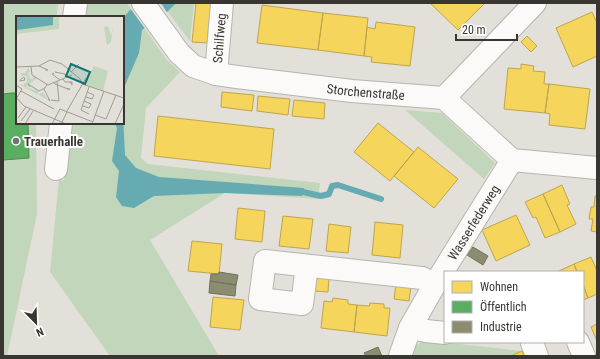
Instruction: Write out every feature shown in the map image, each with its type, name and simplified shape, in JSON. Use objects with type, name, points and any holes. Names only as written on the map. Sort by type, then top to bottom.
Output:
[{"type":"street","points":[[74,16],[76,3]]},
{"type":"street","name":"Storchenstraße","points":[[143,3],[179,53],[193,66],[216,74],[352,91],[444,98]]},
{"type":"street","name":"Schilfweg","points":[[216,74],[222,3]]},
{"type":"street","points":[[535,3],[444,98],[512,160],[597,168]]},
{"type":"street","points":[[56,169],[61,124]]},
{"type":"street","name":"Wasserfederweg","points":[[400,356],[410,328],[435,284],[512,160]]},
{"type":"street","points":[[307,266],[422,278],[435,284]]},
{"type":"street","points":[[410,328],[444,333]]},
{"type":"street","points":[[532,343],[537,356]]},
{"type":"street","points":[[578,343],[584,356]]},
{"type":"green space","points":[[3,3],[58,3],[57,16],[16,16],[16,124],[36,124],[37,214],[7,356],[3,356]]},
{"type":"green space","points":[[85,3],[127,3],[166,59],[180,72],[146,108],[141,158],[148,164],[320,183],[318,199],[225,193],[150,240],[219,356],[110,356],[50,272],[59,179],[64,180],[72,124],[124,124],[124,16],[84,16]]},
{"type":"green space","points":[[161,3],[194,3],[190,41]]},
{"type":"green space","points":[[405,110],[442,113],[495,163],[484,179]]},
{"type":"green space","points":[[425,340],[522,351],[511,356],[410,356],[418,344]]},
{"type":"water","points":[[140,3],[176,3],[167,12],[142,30],[139,53],[124,88],[124,17],[130,10]]},
{"type":"water","points":[[115,124],[123,124],[125,155],[136,168],[159,177],[304,188],[302,196],[225,193],[154,196],[134,208],[122,206],[116,197],[119,171],[112,161],[117,128]]},
{"type":"pier","points":[[136,3],[161,3],[168,14],[146,30],[130,8]]},
{"type":"building: Wohnen","points":[[196,3],[211,3],[207,43],[192,42]]},
{"type":"building: Wohnen","points":[[430,3],[485,3],[458,30]]},
{"type":"building: Wohnen","points":[[262,5],[323,13],[318,50],[257,43]]},
{"type":"building: Wohnen","points":[[592,12],[597,23],[597,56],[573,67],[556,28]]},
{"type":"building: Wohnen","points":[[323,13],[368,18],[364,56],[318,50]]},
{"type":"building: Wohnen","points":[[376,22],[415,27],[410,66],[371,62],[372,57],[364,56],[367,27],[375,29]]},
{"type":"building: Wohnen","points":[[527,36],[537,46],[531,52],[521,42]]},
{"type":"building: Wohnen","points":[[521,64],[534,66],[533,71],[545,72],[544,84],[549,84],[545,113],[504,109],[508,68],[521,69]]},
{"type":"building: Wohnen","points":[[549,84],[590,89],[585,129],[549,125],[550,114],[545,113]]},
{"type":"building: Wohnen","points":[[222,92],[254,95],[252,111],[221,107]]},
{"type":"building: Wohnen","points":[[258,96],[290,99],[288,115],[257,111]]},
{"type":"building: Wohnen","points":[[294,100],[325,103],[324,119],[292,116]]},
{"type":"building: Wohnen","points":[[158,116],[274,129],[270,169],[154,156]]},
{"type":"building: Wohnen","points":[[378,123],[414,152],[390,181],[354,152]]},
{"type":"building: Wohnen","points":[[418,147],[458,179],[434,208],[394,176]]},
{"type":"building: Wohnen","points":[[562,185],[570,204],[567,205],[576,224],[560,232],[543,194]]},
{"type":"building: Wohnen","points":[[543,194],[560,232],[545,238],[536,217],[533,218],[525,202]]},
{"type":"building: Wohnen","points":[[595,196],[597,196],[597,232],[591,231],[593,219],[589,219],[591,207],[594,207]]},
{"type":"building: Wohnen","points":[[238,208],[265,211],[262,242],[235,239]]},
{"type":"building: Wohnen","points":[[516,215],[530,245],[496,261],[482,230]]},
{"type":"building: Wohnen","points":[[283,216],[313,219],[309,249],[279,246]]},
{"type":"building: Wohnen","points":[[375,222],[403,225],[400,258],[372,255]]},
{"type":"building: Wohnen","points":[[329,224],[351,227],[348,253],[326,251]]},
{"type":"building: Wohnen","points":[[192,241],[222,244],[219,274],[188,271]]},
{"type":"building: Wohnen","points":[[591,257],[597,271],[597,294],[588,298],[584,288],[584,271],[577,271],[574,264]]},
{"type":"building: Wohnen","points":[[574,264],[577,271],[559,271]]},
{"type":"building: Wohnen","points":[[322,276],[329,277],[328,292],[313,291],[314,282]]},
{"type":"building: Wohnen","points":[[396,284],[411,286],[409,301],[394,299]]},
{"type":"building: Wohnen","points":[[584,288],[588,298],[584,300]]},
{"type":"building: Wohnen","points":[[213,297],[244,300],[240,330],[210,327]]},
{"type":"building: Wohnen","points":[[333,298],[348,300],[348,304],[357,305],[354,332],[321,328],[324,301],[332,302]]},
{"type":"building: Wohnen","points":[[370,303],[384,304],[384,308],[390,308],[387,336],[354,332],[357,305],[369,306]]},
{"type":"building: Wohnen","points":[[597,324],[597,341],[591,327]]},
{"type":"building: Wohnen","points":[[522,351],[524,356],[511,356]]},
{"type":"building: Öffentlich","name":"Trauerhalle","points":[[16,93],[16,124],[28,124],[29,158],[3,160],[3,94]]},
{"type":"building: Industrie","points":[[473,247],[488,256],[483,265],[467,255]]},
{"type":"building: Industrie","points":[[219,272],[238,275],[236,285],[210,281],[211,274],[219,274]]},
{"type":"building: Industrie","points":[[210,281],[236,285],[235,296],[209,293]]},
{"type":"building: Industrie","points":[[378,347],[382,356],[366,356],[364,353]]},
{"type":"waterway","points":[[303,192],[321,196],[329,194],[332,186],[338,185],[381,199]]},
{"type":"place","name":"Trauerhalle","points":[[16,141]]}]
